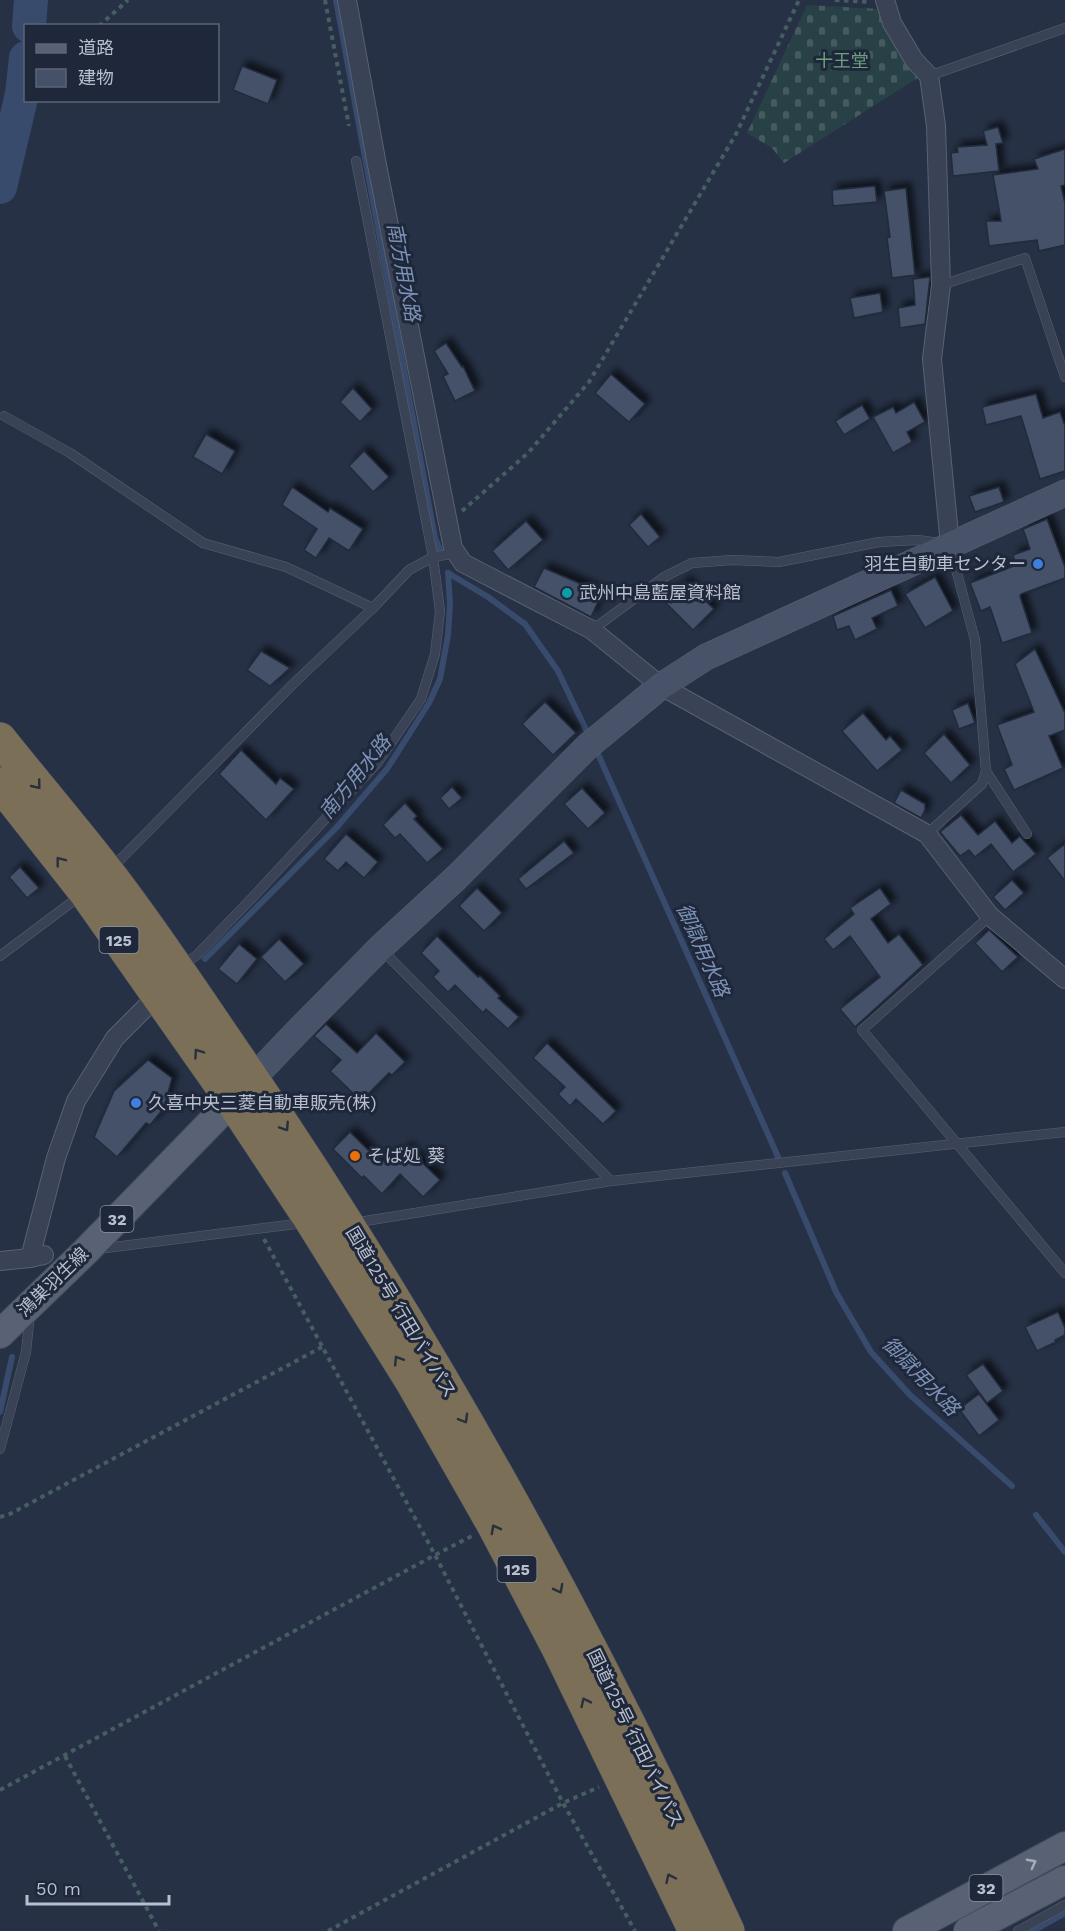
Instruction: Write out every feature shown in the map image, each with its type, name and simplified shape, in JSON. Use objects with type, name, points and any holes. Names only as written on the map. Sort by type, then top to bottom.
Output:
[{"type":"highway","name":"国道125号 行田バイパス","points":[[0,739],[96,882],[158,995],[242,1090],[348,1224],[438,1373],[583,1632],[649,1761],[728,1931]]},
{"type":"highway","name":"国道125号 行田バイパス","points":[[0,784],[177,969],[312,1221],[412,1382],[494,1526],[558,1648],[695,1931]]},
{"type":"main road","name":"鴻巣羽生線","points":[[0,1334],[86,1251],[242,1090]]},
{"type":"main road","name":"32","points":[[907,1931],[1065,1846]]},
{"type":"main road","name":"32","points":[[968,1931],[1065,1880]]},
{"type":"street","points":[[346,0],[453,548],[463,563],[592,630],[661,686],[927,834],[990,916],[1065,979]]},
{"type":"street","points":[[886,1],[892,23],[914,60],[929,76],[937,145],[941,285],[932,359],[950,544]]},
{"type":"street","points":[[242,1090],[380,948],[457,877],[588,746],[661,686],[706,657],[1065,493]]},
{"type":"street","points":[[0,1261],[37,1256],[56,1158],[76,1101],[115,1038],[158,995]]},
{"type":"lane","points":[[929,76],[1065,28]]},
{"type":"lane","points":[[177,969],[197,955],[378,762],[421,699],[435,654],[440,611],[434,557],[356,161]]},
{"type":"lane","points":[[941,285],[1025,258],[1065,377]]},
{"type":"lane","points":[[4,416],[70,453],[203,543],[286,567],[373,608]]},
{"type":"lane","points":[[592,630],[664,577],[692,563],[732,560],[779,562],[879,542],[918,540],[950,544],[975,640],[986,771],[982,784],[927,834]]},
{"type":"lane","points":[[0,956],[96,882],[409,570],[434,557],[456,553]]},
{"type":"lane","points":[[986,771],[1027,834]]},
{"type":"lane","points":[[990,916],[862,1030],[1065,1273]]},
{"type":"lane","points":[[380,948],[611,1182]]},
{"type":"lane","points":[[348,1224],[611,1182],[1065,1132]]},
{"type":"lane","points":[[86,1251],[312,1221]]},
{"type":"lane","points":[[0,1449],[26,1352],[30,1306]]},
{"type":"lane","points":[[1018,1931],[1065,1905]]},
{"type":"path","points":[[101,24],[128,0]]},
{"type":"path","points":[[325,0],[356,161]]},
{"type":"path","points":[[448,523],[528,453],[589,382],[736,134],[799,0]]},
{"type":"path","points":[[835,0],[886,1]]},
{"type":"path","points":[[258,1229],[435,1555],[563,1803],[635,1931]]},
{"type":"path","points":[[0,1517],[10,1514],[322,1347]]},
{"type":"path","points":[[0,1790],[435,1555],[494,1526]]},
{"type":"path","points":[[65,1756],[159,1931]]},
{"type":"path","points":[[328,1931],[563,1803],[622,1777]]},
{"type":"green space","name":"十王堂","points":[[807,5],[879,9],[919,77],[784,163],[772,148],[747,133]]},
{"type":"building","points":[[242,66],[277,80],[268,104],[233,90]]},
{"type":"building","points":[[998,127],[1003,143],[996,144],[999,171],[953,176],[951,153],[958,152],[957,147],[987,145],[983,131]]},
{"type":"building","points":[[1065,149],[1065,185],[1061,186],[1065,203],[1065,245],[1039,251],[1037,240],[989,246],[986,221],[1001,221],[993,175],[1038,169],[1034,159]]},
{"type":"building","points":[[875,186],[877,202],[833,206],[832,190]]},
{"type":"building","points":[[906,188],[915,275],[892,278],[884,191]]},
{"type":"building","points":[[930,277],[925,324],[900,328],[898,308],[915,305],[913,279]]},
{"type":"building","points":[[880,293],[883,312],[854,318],[850,298]]},
{"type":"building","points":[[446,343],[463,366],[475,391],[455,401],[443,376],[448,374],[434,351]]},
{"type":"building","points":[[611,374],[645,404],[629,422],[595,393]]},
{"type":"building","points":[[353,388],[372,409],[360,422],[340,402]]},
{"type":"building","points":[[1036,394],[1043,418],[1060,412],[1065,426],[1065,471],[1040,479],[1021,416],[986,425],[982,407]]},
{"type":"building","points":[[914,402],[925,422],[907,432],[912,442],[893,453],[873,417],[893,407],[896,413]]},
{"type":"building","points":[[862,405],[870,419],[844,435],[835,421]]},
{"type":"building","points":[[206,434],[235,451],[222,474],[193,457]]},
{"type":"building","points":[[364,451],[389,477],[373,492],[349,466]]},
{"type":"building","points":[[292,487],[328,512],[330,508],[363,529],[349,551],[329,538],[316,558],[304,550],[317,529],[282,505]]},
{"type":"building","points":[[999,487],[1004,502],[975,512],[969,496]]},
{"type":"building","points":[[641,514],[660,537],[648,547],[629,525]]},
{"type":"building","points":[[1047,519],[1065,567],[1065,578],[1021,594],[1032,633],[1002,643],[990,607],[981,611],[970,583],[1016,565],[1013,555],[1030,549],[1023,529]]},
{"type":"building","points":[[526,521],[543,540],[508,570],[492,551]]},
{"type":"building","name":"武州中島藍屋資料館","points":[[544,568],[602,593],[591,617],[534,587]]},
{"type":"building","points":[[935,577],[953,611],[925,628],[905,594]]},
{"type":"building","points":[[685,581],[714,609],[693,630],[665,602]]},
{"type":"building","points":[[891,590],[898,606],[872,618],[877,629],[855,640],[849,626],[837,630],[833,616]]},
{"type":"building","points":[[1035,649],[1065,713],[1065,730],[1049,736],[1063,768],[1014,790],[1004,769],[1012,765],[997,725],[1034,712],[1015,664]]},
{"type":"building","points":[[261,651],[290,668],[270,686],[247,670]]},
{"type":"building","points":[[545,702],[576,733],[553,755],[522,724]]},
{"type":"building","points":[[968,703],[975,723],[959,729],[952,710]]},
{"type":"building","points":[[863,713],[886,740],[890,736],[902,750],[877,771],[842,731]]},
{"type":"building","points":[[944,734],[970,765],[951,783],[924,753]]},
{"type":"building","points":[[241,750],[276,784],[280,778],[294,789],[266,820],[219,774]]},
{"type":"building","points":[[452,787],[462,798],[449,809],[440,798]]},
{"type":"building","points":[[582,788],[605,813],[588,829],[564,804]]},
{"type":"building","points":[[901,790],[925,804],[921,818],[894,803]]},
{"type":"building","points":[[405,803],[417,816],[414,819],[443,849],[427,863],[400,834],[395,838],[383,825]]},
{"type":"building","points":[[961,815],[978,835],[995,821],[1012,843],[1020,836],[1036,854],[1013,872],[991,844],[975,857],[969,850],[960,856],[940,832]]},
{"type":"building","points":[[346,834],[378,862],[364,878],[346,862],[338,871],[324,859]]},
{"type":"building","points":[[564,841],[574,853],[526,889],[518,879]]},
{"type":"building","points":[[1065,844],[1065,881],[1047,858]]},
{"type":"building","points":[[20,867],[39,888],[27,898],[9,877]]},
{"type":"building","points":[[1012,880],[1024,893],[1005,910],[993,897]]},
{"type":"building","points":[[477,888],[502,913],[484,931],[459,906]]},
{"type":"building","points":[[880,888],[891,904],[871,919],[888,943],[899,934],[923,965],[855,1027],[840,1009],[880,977],[850,936],[833,950],[824,939],[854,914],[850,908]]},
{"type":"building","points":[[989,930],[1018,957],[1002,972],[975,943]]},
{"type":"building","points":[[437,936],[519,1017],[508,1029],[486,1009],[483,1013],[455,985],[448,992],[433,977],[439,971],[421,953]]},
{"type":"building","points":[[279,939],[304,964],[285,982],[261,957]]},
{"type":"building","points":[[239,944],[257,959],[237,984],[218,969]]},
{"type":"building","points":[[326,1024],[357,1053],[376,1033],[405,1062],[392,1075],[389,1073],[361,1101],[330,1071],[341,1060],[314,1036]]},
{"type":"building","points":[[547,1043],[616,1111],[603,1124],[576,1099],[570,1106],[558,1094],[565,1087],[533,1058]]},
{"type":"building","points":[[148,1060],[172,1078],[164,1108],[150,1125],[146,1123],[117,1157],[94,1137],[114,1091]]},
{"type":"building","points":[[350,1132],[381,1163],[384,1160],[389,1164],[406,1147],[440,1180],[423,1197],[400,1174],[382,1194],[333,1149]]},
{"type":"building","points":[[1058,1312],[1065,1328],[1065,1335],[1037,1351],[1025,1327]]},
{"type":"building","points":[[983,1364],[1003,1391],[987,1403],[966,1375]]},
{"type":"building","points":[[979,1394],[999,1420],[979,1436],[959,1409]]},
{"type":"waterway","points":[[29,24],[31,0]]},
{"type":"waterway","name":"南方用水路","points":[[336,0],[435,538],[440,550]]},
{"type":"waterway","points":[[0,187],[22,94],[24,76]]},
{"type":"waterway","name":"御獄用水路","points":[[448,573],[488,597],[525,624],[558,671],[586,730]]},
{"type":"waterway","name":"南方用水路","points":[[205,959],[336,828],[387,769],[429,703],[440,679],[448,635],[450,604],[448,573]]},
{"type":"waterway","name":"御獄用水路","points":[[598,754],[779,1159]]},
{"type":"waterway","name":"御獄用水路","points":[[785,1173],[836,1292],[871,1352],[910,1395],[1012,1486]]},
{"type":"waterway","name":"南方用水路","points":[[0,1412],[12,1357]]},
{"type":"waterway","name":"御獄用水路","points":[[1036,1515],[1065,1552]]},
{"type":"waterway","name":"御獄用水路","points":[[1033,1931],[1065,1913]]},
{"type":"place","name":"羽生自動車センター","points":[[1038,564]]},
{"type":"place","name":"武州中島藍屋資料館","points":[[567,593]]},
{"type":"place","name":"久喜中央三菱自動車販売(株)","points":[[136,1103]]},
{"type":"place","name":"そば処 葵","points":[[355,1156]]}]
